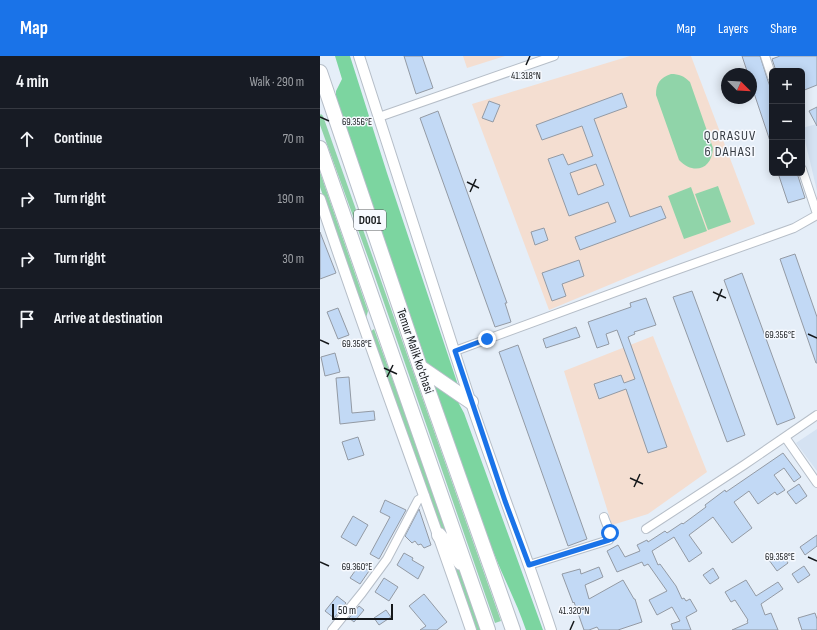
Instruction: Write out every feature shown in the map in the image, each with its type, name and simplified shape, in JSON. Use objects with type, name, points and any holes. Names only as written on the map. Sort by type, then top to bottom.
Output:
[{"type":"highway","name":"Temur Malik ko'chasi","points":[[320,72],[325,102],[512,630]]},
{"type":"highway","name":"Temur Malik ko'chasi","points":[[320,148],[488,630]]},
{"type":"highway","points":[[420,367],[471,402]]},
{"type":"highway","points":[[439,535],[468,571]]},
{"type":"street","points":[[359,56],[471,402],[551,630]]},
{"type":"street","points":[[379,116],[554,56]]},
{"type":"street","points":[[765,56],[769,68]]},
{"type":"street","points":[[455,351],[794,228],[817,215],[805,176]]},
{"type":"street","points":[[320,199],[439,535],[471,630]]},
{"type":"street","points":[[646,529],[817,415]]},
{"type":"street","points":[[785,437],[817,483]]},
{"type":"street","points":[[332,630],[387,559],[418,500],[425,496]]},
{"type":"street","points":[[529,565],[609,540],[610,533],[604,517]]},
{"type":"shaded area","points":[[463,56],[505,56],[467,68]]},
{"type":"shaded area","points":[[630,56],[691,56],[755,224],[549,310],[472,104]]},
{"type":"shaded area","points":[[817,124],[817,191],[805,141],[805,127]]},
{"type":"shaded area","points":[[653,336],[707,472],[648,514],[612,525],[564,371]]},
{"type":"shaded area","points":[[817,429],[817,471],[796,443]]},
{"type":"green space","points":[[335,56],[350,56],[387,173],[459,388],[426,364],[336,98],[336,91],[342,79]]},
{"type":"green space","points":[[671,74],[676,74],[686,78],[690,82],[713,148],[709,161],[701,168],[690,168],[679,160],[656,95],[659,82],[664,77]]},
{"type":"green space","points":[[321,114],[323,116],[501,621],[495,623],[374,274],[320,125]]},
{"type":"green space","points":[[320,172],[368,311],[366,318],[320,187]]},
{"type":"green space","points":[[718,186],[731,222],[708,230],[695,194]]},
{"type":"green space","points":[[691,187],[707,231],[684,239],[668,196]]},
{"type":"green space","points":[[374,329],[435,495],[451,546],[439,526],[370,332]]},
{"type":"green space","points":[[433,383],[458,402],[464,413],[543,630],[526,630],[477,509]]},
{"type":"green space","points":[[450,558],[460,570],[481,630],[476,630]]},
{"type":"building","points":[[404,56],[422,56],[433,88],[416,94]]},
{"type":"building","points":[[742,56],[760,56],[769,84],[769,138],[757,102],[757,68],[746,68]]},
{"type":"building","points":[[780,56],[817,56],[817,85],[805,90],[805,68],[775,68],[772,59]]},
{"type":"building","points":[[622,93],[627,107],[594,119],[630,217],[661,206],[666,218],[580,250],[575,237],[616,222],[608,202],[569,216],[548,159],[563,154],[568,165],[593,156],[582,126],[542,140],[536,125]],"holes":[[[596,164],[604,185],[578,195],[570,173]]]},
{"type":"building","points":[[489,101],[500,105],[493,122],[482,118]]},
{"type":"building","points":[[817,107],[817,126],[809,111]]},
{"type":"building","points":[[438,111],[507,303],[505,303],[511,322],[495,327],[420,118]]},
{"type":"building","points":[[779,176],[798,176],[805,198],[788,203]]},
{"type":"building","points":[[544,228],[548,240],[535,245],[531,232]]},
{"type":"building","points":[[320,232],[336,273],[320,279]]},
{"type":"building","points":[[795,254],[817,317],[817,363],[780,259]]},
{"type":"building","points":[[579,260],[584,276],[562,284],[566,296],[552,301],[542,273]]},
{"type":"building","points":[[742,273],[795,418],[777,425],[724,280]]},
{"type":"building","points":[[692,291],[745,435],[727,442],[673,297]]},
{"type":"building","points":[[646,298],[656,325],[634,332],[635,334],[628,337],[667,447],[648,453],[626,389],[599,399],[594,384],[621,375],[624,383],[635,379],[617,330],[606,334],[609,344],[597,348],[588,322],[631,307],[630,303]]},
{"type":"building","points":[[338,308],[349,335],[338,339],[327,312]]},
{"type":"building","points":[[576,327],[580,337],[546,348],[543,339]]},
{"type":"building","points":[[518,345],[587,539],[568,546],[499,352]]},
{"type":"building","points":[[335,353],[340,372],[325,376],[321,357]]},
{"type":"building","points":[[349,377],[352,413],[374,411],[375,420],[340,424],[336,378]]},
{"type":"building","points":[[358,437],[364,455],[348,460],[342,442]]},
{"type":"building","points":[[783,453],[801,477],[794,482],[784,468],[774,475],[785,490],[777,495],[775,492],[758,504],[749,491],[734,502],[752,528],[732,543],[713,517],[689,535],[702,553],[689,562],[674,537],[652,551],[658,565],[660,564],[676,586],[682,599],[684,598],[686,601],[690,599],[697,611],[686,617],[691,630],[673,630],[671,624],[680,621],[672,607],[657,615],[649,600],[667,591],[648,564],[644,566],[642,562],[617,572],[607,551],[618,545],[625,557],[640,551],[637,545],[647,540],[648,542],[665,531],[667,533],[682,523],[683,524],[706,507],[705,505],[725,490],[726,492]]},
{"type":"building","points":[[799,484],[807,496],[796,504],[787,492]]},
{"type":"building","points":[[385,500],[406,510],[379,559],[370,554],[390,517],[380,512]]},
{"type":"building","points":[[419,509],[431,545],[424,548],[421,544],[418,545],[415,541],[412,543],[405,536]]},
{"type":"building","points":[[353,516],[368,525],[356,546],[341,537]]},
{"type":"building","points":[[817,535],[817,546],[805,555],[800,547]]},
{"type":"building","points":[[781,552],[788,563],[777,571],[769,560]]},
{"type":"building","points":[[404,553],[424,567],[418,579],[397,565]]},
{"type":"building","points":[[360,564],[369,571],[360,584],[350,578]]},
{"type":"building","points":[[804,566],[810,575],[798,583],[792,574]]},
{"type":"building","points":[[599,567],[603,577],[585,585],[589,599],[623,580],[635,599],[642,622],[618,630],[599,630],[597,627],[584,630],[562,574],[580,569],[581,574]]},
{"type":"building","points":[[713,568],[719,578],[710,584],[703,575]]},
{"type":"building","points":[[384,578],[398,587],[389,601],[375,592]]},
{"type":"building","points":[[746,580],[756,596],[778,582],[783,589],[761,604],[765,615],[771,613],[778,630],[732,630],[748,623],[748,620],[735,600],[731,602],[725,592]]},
{"type":"building","points":[[424,594],[447,622],[437,630],[420,630],[426,626],[409,606]]},
{"type":"building","points":[[337,596],[346,603],[334,618],[325,611]]},
{"type":"building","points":[[359,606],[364,610],[354,622],[349,618]]},
{"type":"building","points":[[386,610],[391,617],[379,625],[374,618]]},
{"type":"building","points":[[815,613],[817,619],[817,630],[802,630],[798,618]]},
{"type":"district","name":"QORASUV 6 DAHASI","points":[[730,144]]},
{"type":"route","points":[[487,339],[455,351],[505,501],[529,565],[609,540],[610,533]]}]
